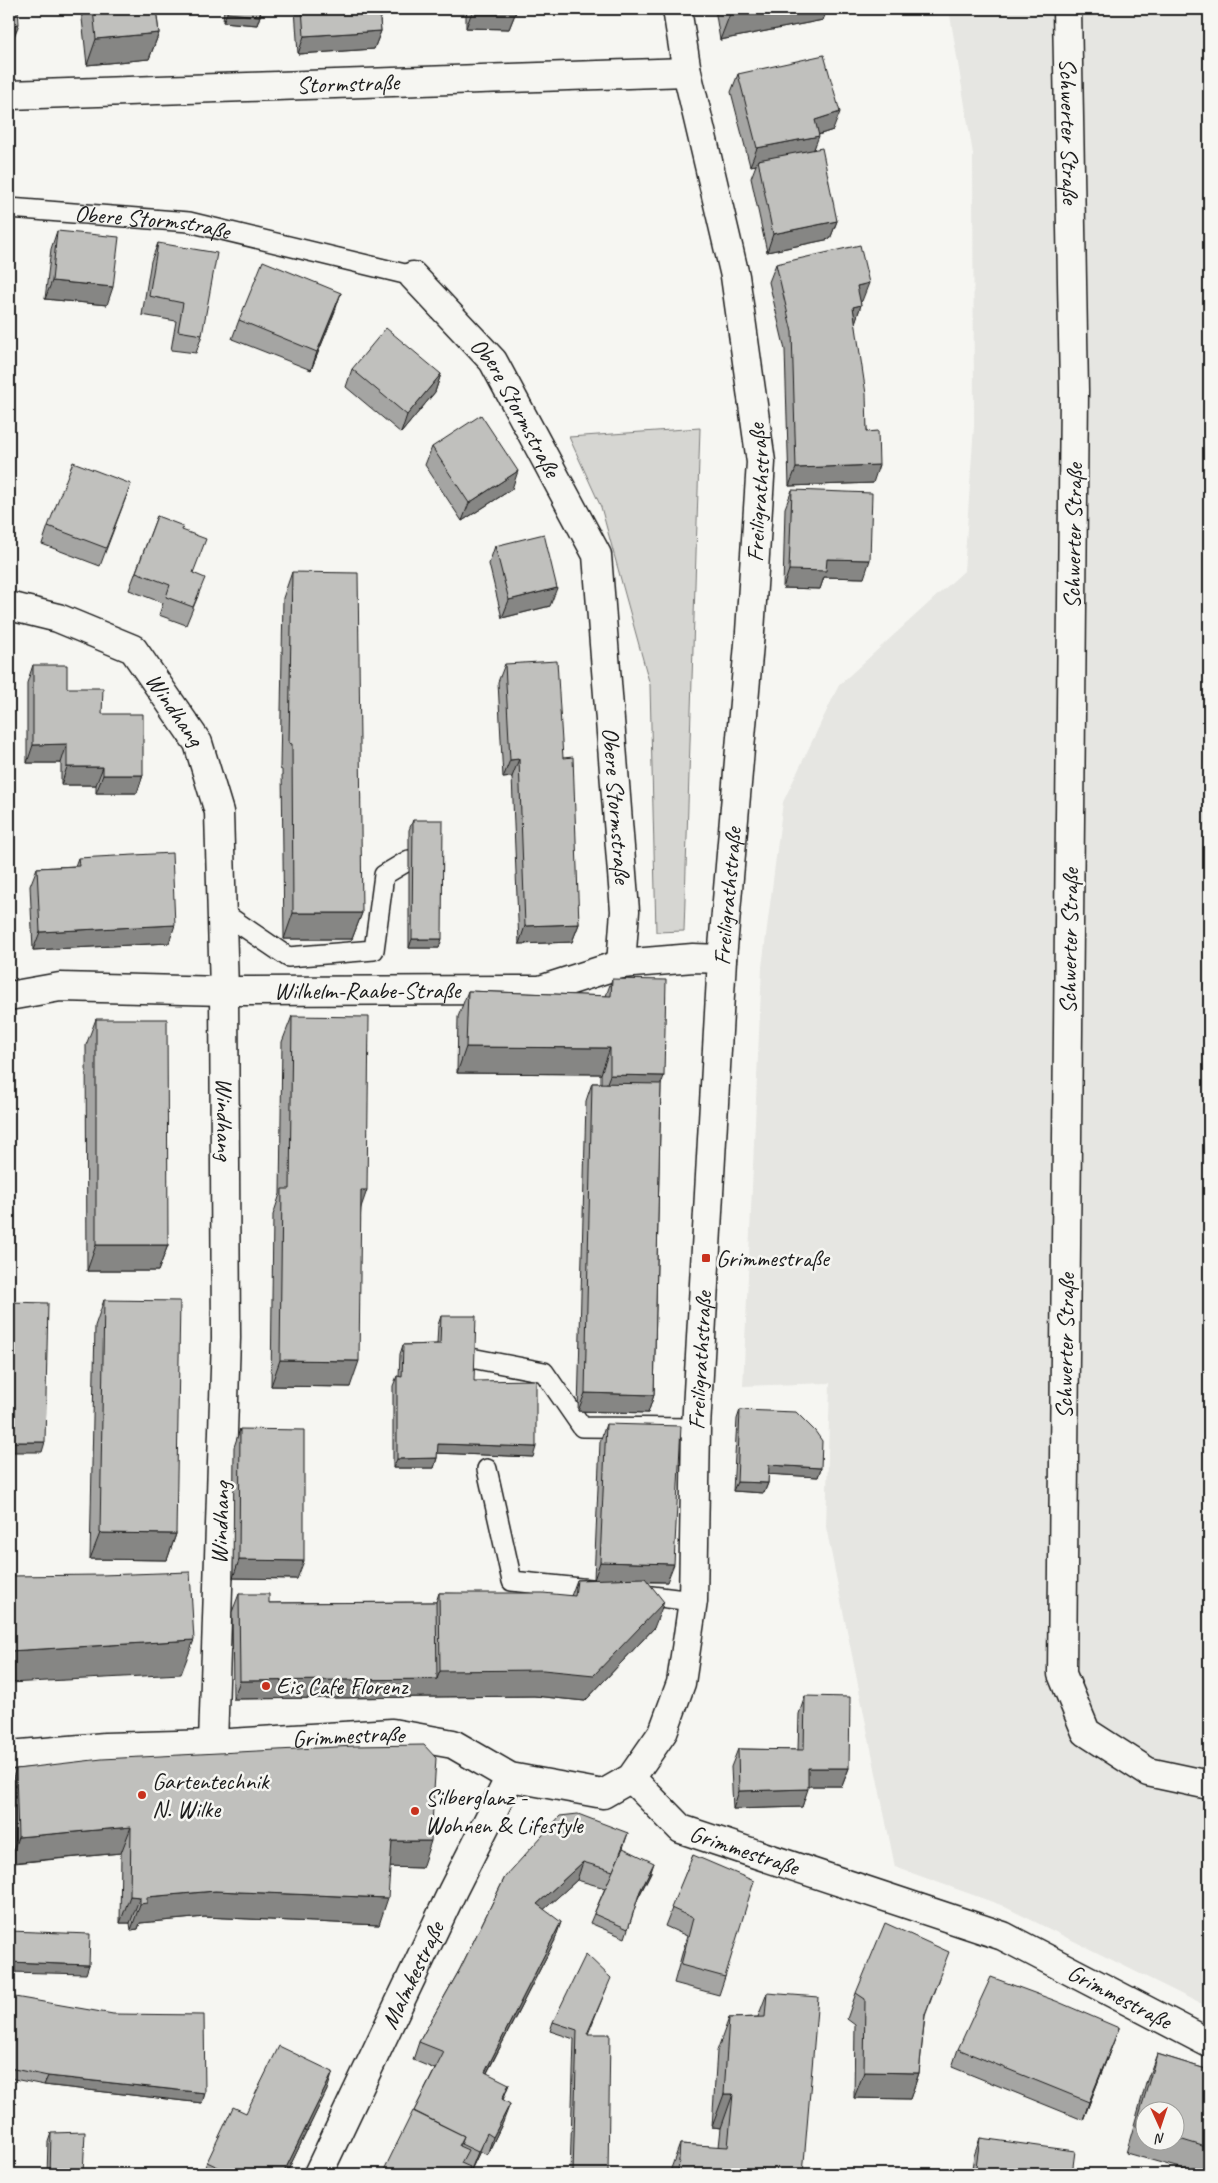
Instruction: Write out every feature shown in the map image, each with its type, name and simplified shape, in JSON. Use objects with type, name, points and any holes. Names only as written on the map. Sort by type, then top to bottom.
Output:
[{"type":"street","name":"Freiligrathstraße","points":[[630,1778],[663,1732],[681,1683],[693,1601],[696,1428],[722,958],[750,632],[761,462],[735,276],[687,72],[677,9]]},
{"type":"street","name":"Schwerter Straße","points":[[1066,9],[1074,390],[1062,1674],[1086,1732],[1148,1772],[1209,1785]]},
{"type":"street","name":"Stormstraße","points":[[9,95],[687,72]]},
{"type":"street","name":"Obere Stormstraße","points":[[413,276],[493,361],[597,555],[625,911],[621,964]]},
{"type":"street","name":"Windhang","points":[[9,606],[58,618],[133,649],[198,743],[219,812],[224,990],[226,1338],[213,1744]]},
{"type":"street","name":"Wilhelm-Raabe-Straße","points":[[9,996],[60,987],[224,990],[540,990],[621,964],[693,958],[722,958]]},
{"type":"street","name":"Grimmestraße","points":[[9,1755],[105,1747],[213,1744],[392,1733],[453,1744],[510,1777],[603,1794],[630,1778],[680,1829],[1002,1936],[1209,2043]]},
{"type":"street","name":"Malmkestraße","points":[[318,2174],[452,1890],[510,1777]]},
{"type":"lane","name":"Obere Stormstraße","points":[[9,208],[189,222],[413,276]]},
{"type":"lane","points":[[222,912],[288,956],[374,950],[384,875],[409,860]]},
{"type":"lane","points":[[471,1358],[544,1372],[582,1427],[696,1428]]},
{"type":"lane","points":[[487,1469],[512,1581],[693,1601]]},
{"type":"shaded area","points":[[949,9],[1209,9],[1209,2008],[1001,1905],[895,1867],[826,1527],[830,1383],[743,1386],[762,967],[783,802],[839,685],[964,571],[974,426],[973,154]]},
{"type":"shaded area","points":[[700,428],[684,931],[656,932],[650,685],[601,507],[569,437]]},
{"type":"building","points":[[9,9],[18,9],[19,24],[9,25]]},
{"type":"building","points":[[93,9],[156,9],[159,33],[96,39]]},
{"type":"building","points":[[227,9],[261,9],[260,16],[227,13]]},
{"type":"building","points":[[302,9],[379,9],[381,31],[304,36]]},
{"type":"building","points":[[729,9],[756,9],[730,14]]},
{"type":"building","points":[[824,55],[840,112],[815,120],[819,136],[757,148],[738,74]]},
{"type":"building","points":[[822,148],[837,221],[773,234],[758,160]]},
{"type":"building","points":[[57,231],[119,237],[113,287],[52,281]]},
{"type":"building","points":[[158,243],[217,253],[202,335],[178,331],[183,303],[149,296]]},
{"type":"building","points":[[860,245],[869,283],[857,286],[861,305],[853,307],[866,394],[867,432],[878,431],[879,465],[796,468],[792,332],[776,264]]},
{"type":"building","points":[[263,261],[341,293],[317,352],[239,320]]},
{"type":"building","points":[[386,328],[441,374],[407,415],[352,369]]},
{"type":"building","points":[[481,415],[518,471],[469,503],[432,447]]},
{"type":"building","points":[[73,462],[131,484],[106,548],[48,526]]},
{"type":"building","points":[[792,490],[872,493],[870,560],[827,559],[826,571],[789,570]]},
{"type":"building","points":[[157,516],[183,526],[182,530],[206,539],[193,573],[205,578],[193,607],[166,597],[170,585],[136,572]]},
{"type":"building","points":[[544,534],[557,588],[509,600],[495,546]]},
{"type":"building","points":[[292,572],[358,573],[362,913],[293,913],[292,744],[289,743]]},
{"type":"building","points":[[557,661],[563,758],[573,757],[579,924],[525,926],[519,759],[510,760],[505,664]]},
{"type":"building","points":[[33,665],[67,665],[67,688],[103,688],[102,714],[143,714],[143,775],[103,775],[103,767],[67,767],[67,744],[33,745]]},
{"type":"building","points":[[413,820],[443,820],[442,939],[412,939]]},
{"type":"building","points":[[172,853],[175,925],[40,932],[37,868],[79,866],[78,858]]},
{"type":"building","points":[[612,979],[666,980],[664,1076],[610,1075],[610,1048],[466,1047],[468,991],[611,996]]},
{"type":"building","points":[[292,1016],[369,1017],[367,1190],[361,1190],[359,1361],[280,1360],[282,1189],[290,1189]]},
{"type":"building","points":[[96,1019],[167,1019],[168,1245],[96,1245]]},
{"type":"building","points":[[592,1083],[661,1084],[654,1395],[585,1393]]},
{"type":"building","points":[[104,1300],[180,1301],[176,1534],[100,1533]]},
{"type":"building","points":[[9,1302],[48,1303],[45,1442],[9,1442]]},
{"type":"building","points":[[441,1316],[476,1316],[474,1381],[536,1380],[536,1447],[438,1444],[437,1458],[397,1459],[397,1376],[402,1377],[403,1345],[440,1344]]},
{"type":"building","points":[[740,1410],[796,1412],[822,1441],[821,1468],[769,1465],[768,1483],[737,1482]]},
{"type":"building","points":[[606,1424],[681,1426],[674,1564],[600,1562]]},
{"type":"building","points":[[240,1429],[304,1430],[304,1561],[239,1560]]},
{"type":"building","points":[[190,1572],[194,1640],[9,1651],[9,1576]]},
{"type":"building","points":[[645,1578],[664,1602],[594,1675],[543,1670],[440,1671],[439,1593],[543,1593],[575,1596],[577,1580]]},
{"type":"building","points":[[239,1594],[269,1594],[269,1603],[436,1602],[437,1679],[240,1681]]},
{"type":"building","points":[[805,1696],[850,1697],[849,1768],[808,1768],[808,1789],[739,1791],[738,1749],[804,1750]]},
{"type":"building","points":[[424,1745],[436,1758],[431,1841],[392,1841],[388,1898],[215,1891],[147,1897],[147,1903],[140,1904],[140,1897],[130,1896],[131,1827],[18,1837],[16,1769],[102,1759],[355,1746]]},
{"type":"building","points":[[9,1777],[13,1777],[14,1900],[9,1900]]},
{"type":"building","points":[[578,1814],[628,1833],[613,1871],[583,1862],[537,1904],[561,1922],[485,2072],[509,2084],[502,2099],[510,2104],[493,2137],[487,2133],[478,2152],[461,2144],[464,2136],[414,2111],[444,2052],[419,2042],[460,1969],[505,1877],[560,1816]]},
{"type":"building","points":[[623,1848],[654,1863],[640,1891],[628,1929],[594,1914]]},
{"type":"building","points":[[693,1855],[754,1881],[725,1977],[681,1965],[693,1918],[671,1908]]},
{"type":"building","points":[[885,1923],[949,1952],[925,2014],[919,2073],[864,2072],[865,1999],[856,1993]]},
{"type":"building","points":[[9,1931],[90,1934],[89,1965],[9,1962]]},
{"type":"building","points":[[586,1954],[611,1978],[587,2034],[610,2034],[608,2174],[573,2174],[577,2030],[553,2022]]},
{"type":"building","points":[[991,1977],[1056,2001],[1119,2028],[1089,2102],[958,2049]]},
{"type":"building","points":[[767,1993],[818,1997],[803,2174],[678,2174],[680,2144],[728,2147],[733,2094],[724,2094],[729,2018],[765,2017]]},
{"type":"building","points":[[9,1996],[113,2014],[204,2015],[205,2093],[48,2076],[9,2068]]},
{"type":"building","points":[[279,2046],[333,2072],[283,2174],[233,2174],[207,2162],[233,2107],[246,2113]]},
{"type":"building","points":[[1157,2054],[1209,2070],[1209,2148],[1186,2141],[1186,2100],[1144,2100]]},
{"type":"building","points":[[413,2111],[464,2136],[459,2146],[468,2150],[461,2163],[470,2167],[466,2174],[382,2174]]},
{"type":"building","points":[[85,2132],[83,2174],[50,2174],[51,2133]]},
{"type":"building","points":[[980,2138],[1075,2151],[1072,2174],[975,2174]]},
{"type":"place","name":"Grimmestraße","points":[[706,1258]]},
{"type":"place","name":"Eis Cafe Florenz","points":[[266,1686]]},
{"type":"place","name":"Gartentechnik N. Wilke","points":[[142,1795]]},
{"type":"place","name":"Silberglanz - Wohnen & Lifestyle","points":[[415,1811]]}]
